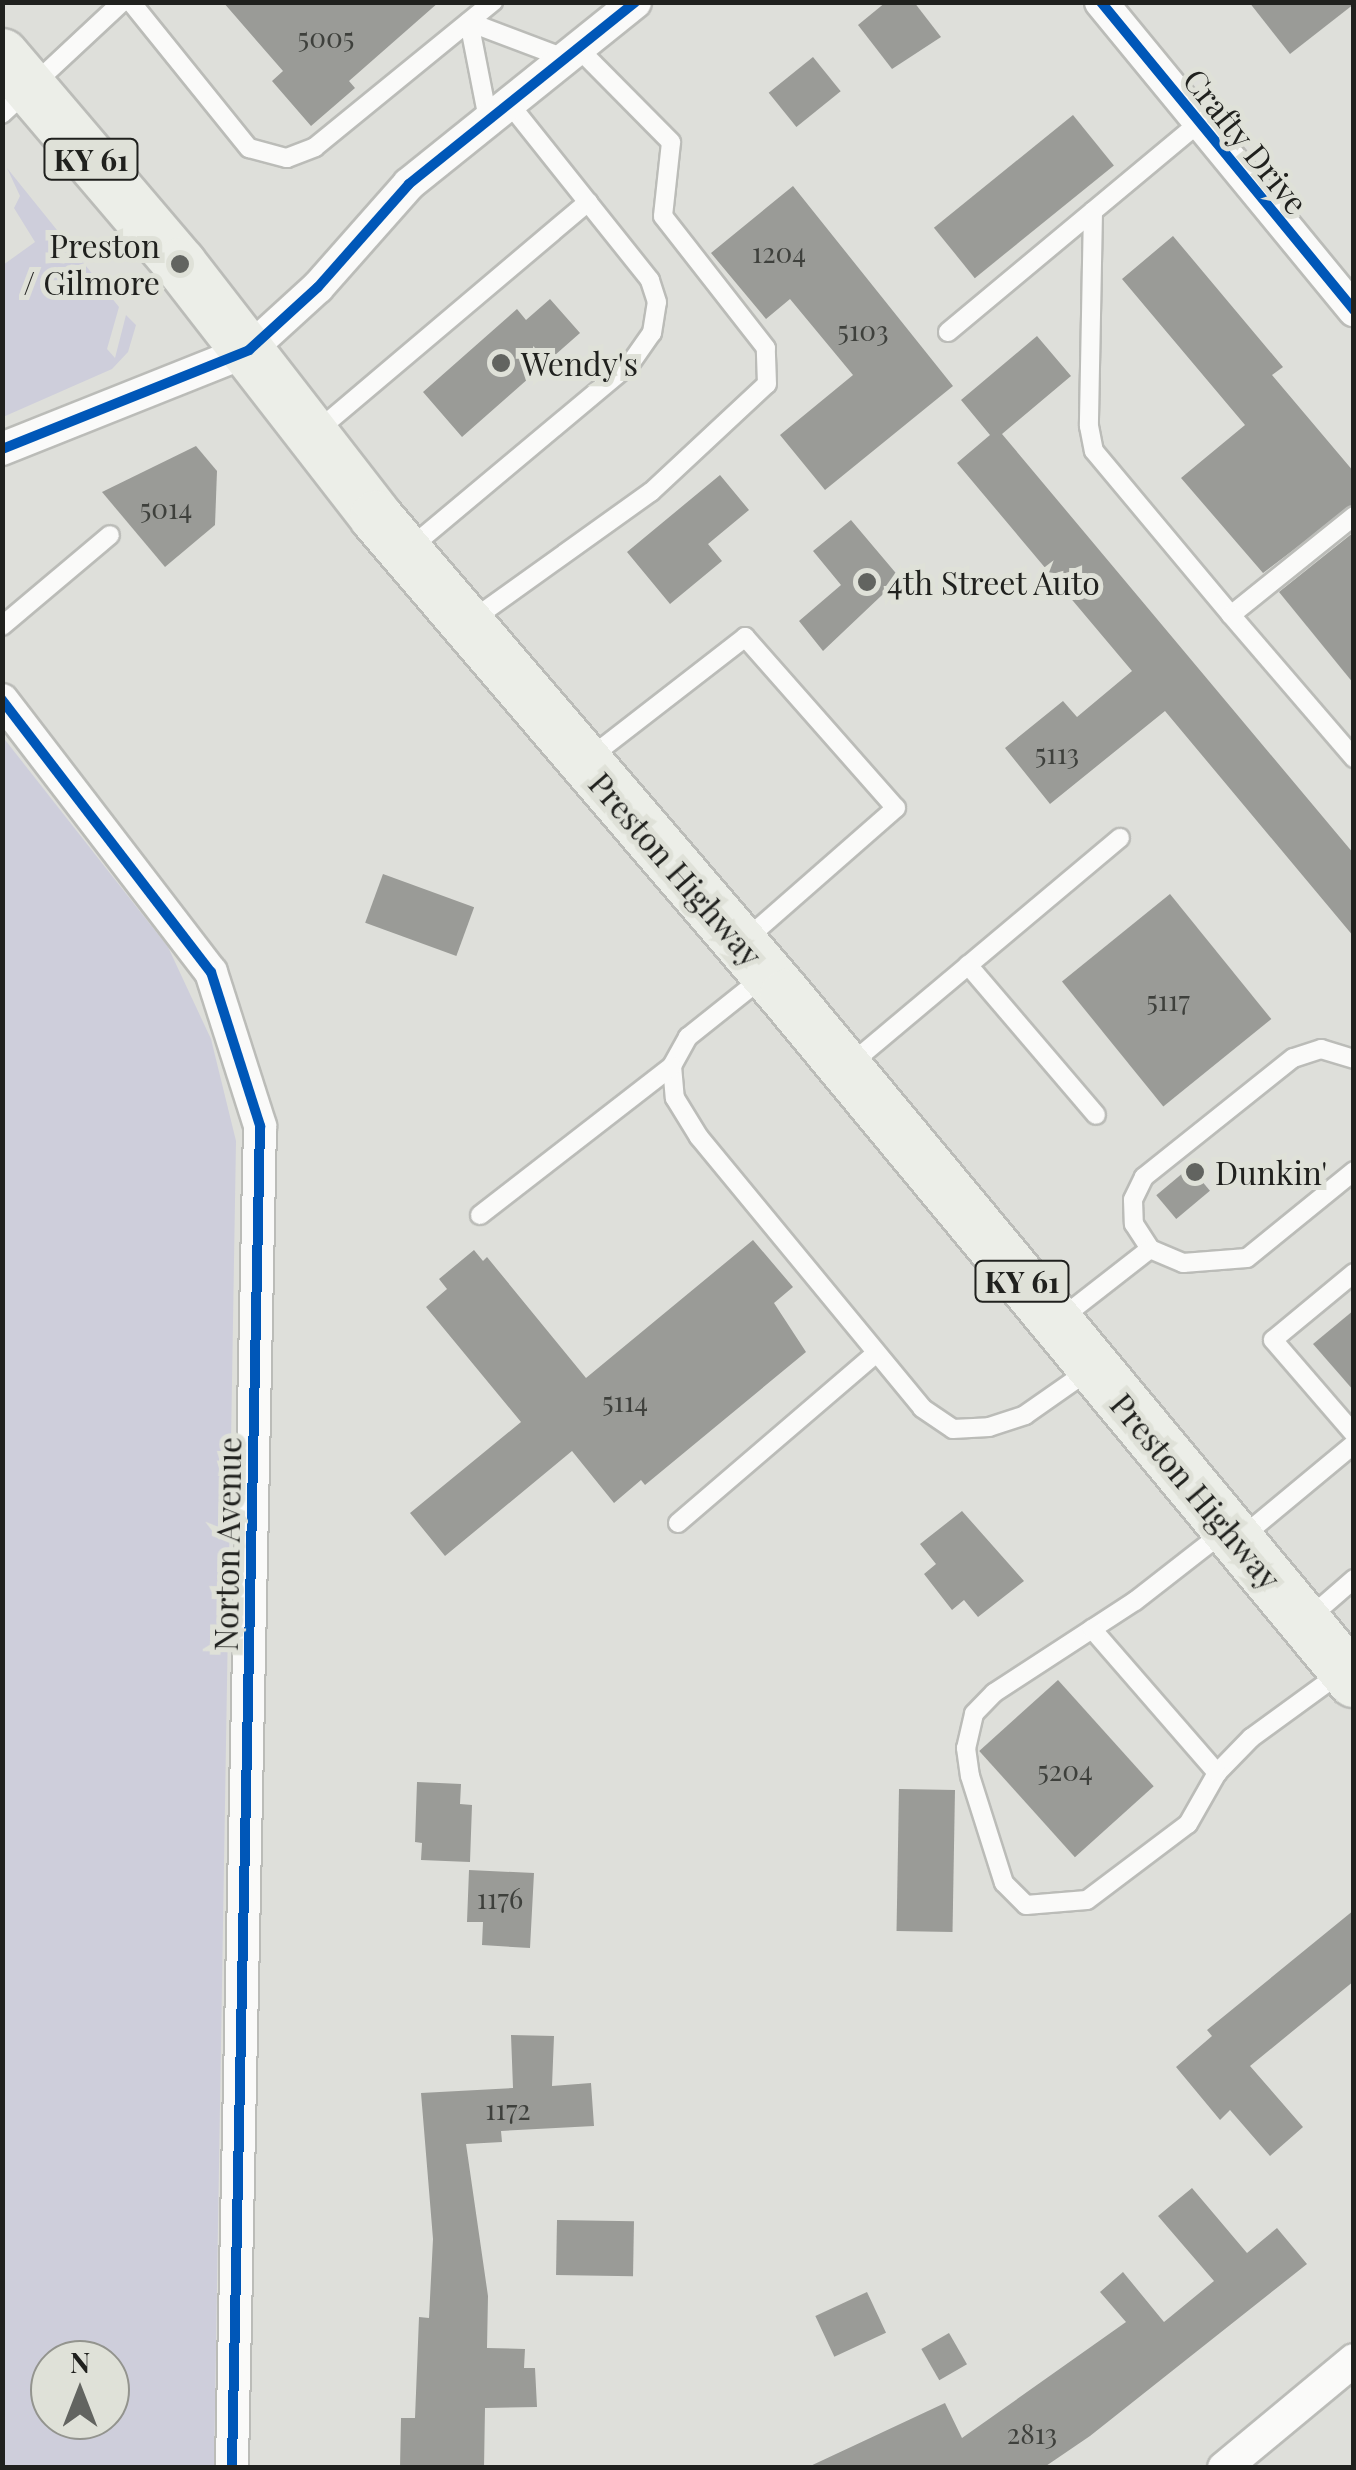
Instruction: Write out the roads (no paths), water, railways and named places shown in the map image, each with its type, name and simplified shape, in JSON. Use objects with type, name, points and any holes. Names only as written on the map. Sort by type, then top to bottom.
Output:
[{"type":"main road","name":"Preston Highway","points":[[11,85],[249,350],[406,552],[846,1068],[1349,1675]]},
{"type":"street","points":[[2,449],[249,350],[318,286],[409,184],[500,115],[635,2]]},
{"type":"street","name":"Crafty Drive","points":[[1101,2],[1354,310]]},
{"type":"street","name":"Norton Avenue","points":[[2,700],[212,972],[260,1126],[232,2468]]},
{"type":"street","points":[[1224,2468],[1354,2360]]},
{"type":"lane","points":[[11,85],[122,2]]},
{"type":"lane","points":[[131,2],[249,148],[268,158],[315,147],[493,2]]},
{"type":"lane","points":[[467,623],[651,492],[767,384],[766,348],[663,216],[671,142],[573,54],[469,22]]},
{"type":"lane","points":[[406,552],[630,364],[652,333],[657,302],[650,280],[588,202],[500,115],[469,22]]},
{"type":"lane","points":[[948,332],[1200,123]]},
{"type":"lane","points":[[313,434],[588,202]]},
{"type":"lane","points":[[1093,211],[1089,426],[1094,451],[1354,758]]},
{"type":"lane","points":[[1232,614],[1354,516]]},
{"type":"lane","points":[[2,626],[110,536]]},
{"type":"lane","points":[[480,1215],[672,1066],[688,1038],[753,960],[896,808],[745,637],[584,762]]},
{"type":"lane","points":[[846,1068],[1120,838]]},
{"type":"lane","points":[[968,965],[1096,1114]]},
{"type":"lane","points":[[1354,1059],[1321,1050],[1293,1058],[1144,1177],[1134,1200],[1134,1224],[1150,1249],[1184,1263],[1247,1258],[1354,1171]]},
{"type":"lane","points":[[672,1066],[675,1098],[699,1138],[922,1408],[953,1428],[988,1427],[1025,1415],[1094,1367]]},
{"type":"lane","points":[[1056,1322],[1150,1249]]},
{"type":"lane","points":[[1354,1273],[1273,1340],[1354,1434]]},
{"type":"lane","points":[[678,1523],[876,1353]]},
{"type":"lane","points":[[1349,1675],[1251,1738],[1218,1773],[1188,1824],[1088,1900],[1026,1905],[1004,1883],[970,1776],[966,1748],[974,1714],[994,1692],[1232,1535],[1354,1444]]},
{"type":"lane","points":[[1304,1622],[1354,1579]]},
{"type":"lane","points":[[1092,1629],[1218,1773]]},
{"type":"place","name":"Preston / Gilmore","points":[[180,264]]},
{"type":"place","name":"Wendy's","points":[[501,363]]},
{"type":"place","name":"4th Street Auto","points":[[867,582]]},
{"type":"place","name":"Dunkin'","points":[[1195,1172]]}]
